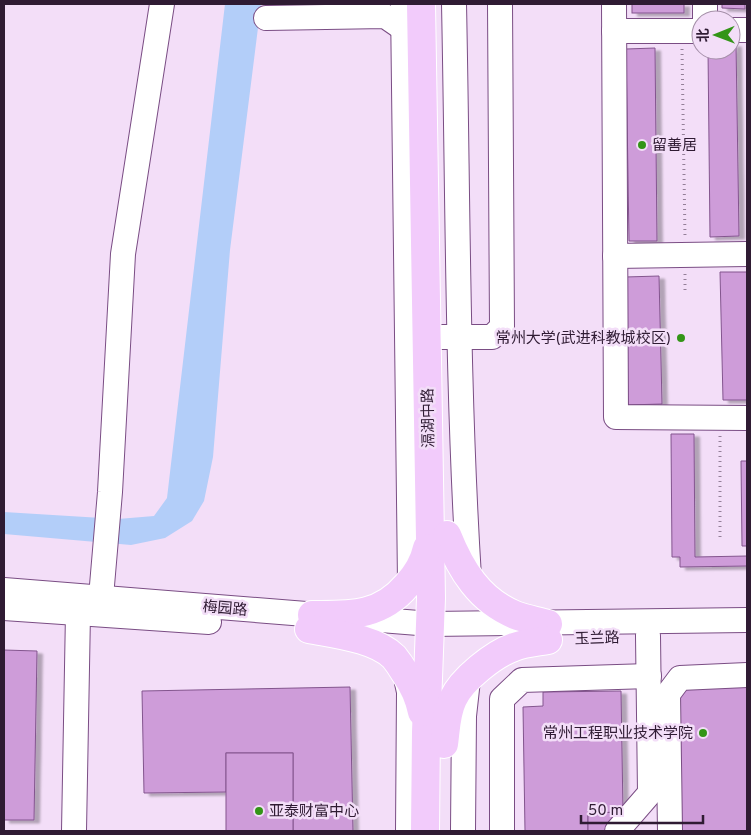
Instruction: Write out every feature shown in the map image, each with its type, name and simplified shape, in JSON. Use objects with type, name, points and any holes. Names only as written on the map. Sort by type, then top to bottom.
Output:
[{"type":"main road","name":"滆湖中路","points":[[417,13],[451,337],[438,535]]},
{"type":"main road","name":"滆湖中路","points":[[417,13],[438,535],[435,738],[425,831]]},
{"type":"main road","points":[[310,622],[370,611],[383,606],[399,595],[410,582],[438,535],[482,594],[493,604],[548,632]]},
{"type":"main road","points":[[310,622],[377,646],[393,656],[420,697],[435,738]]},
{"type":"main road","points":[[435,738],[447,719],[453,699],[468,680],[499,654],[548,632]]},
{"type":"main road","name":"滆湖中路","points":[[435,738],[443,831]]},
{"type":"street","points":[[101,597],[107,530],[123,254],[162,4]]},
{"type":"street","points":[[454,4],[451,337],[469,577]]},
{"type":"street","points":[[451,337],[492,336],[502,327],[500,4]]},
{"type":"street","points":[[614,4],[616,417],[747,418]]},
{"type":"street","points":[[266,18],[385,16],[398,25],[417,13]]},
{"type":"street","points":[[410,582],[417,13]]},
{"type":"street","points":[[614,32],[691,31]]},
{"type":"street","points":[[615,256],[747,254]]},
{"type":"street","name":"梅园路","points":[[4,590],[101,597],[310,622]]},
{"type":"street","name":"梅园路","points":[[4,608],[78,614],[310,622],[438,631]]},
{"type":"street","points":[[74,831],[78,614]]},
{"type":"street","name":"玉兰路","points":[[548,632],[747,620]]},
{"type":"street","name":"玉兰路","points":[[438,631],[548,632],[648,636],[747,634]]},
{"type":"street","points":[[617,831],[650,793],[648,636]]},
{"type":"street","points":[[406,674],[409,692],[408,831]]},
{"type":"street","points":[[670,831],[668,694],[680,678],[747,675]]},
{"type":"street","points":[[502,831],[502,699],[522,680],[649,676]]},
{"type":"street","points":[[463,831],[464,716],[468,680]]},
{"type":"path","points":[[685,255],[691,31]]},
{"type":"path","points":[[720,418],[720,537]]},
{"type":"water","points":[[225,4],[261,4],[230,250],[213,457],[204,501],[192,521],[165,538],[131,545],[4,534],[4,512],[118,519],[154,516],[167,498]]},
{"type":"building","points":[[632,4],[684,4],[684,13],[632,13]]},
{"type":"building","points":[[722,4],[745,4],[745,9],[722,8]]},
{"type":"building","name":"留善居","points":[[655,48],[657,241],[629,241],[626,49]]},
{"type":"building","name":"留善居","points":[[708,60],[736,60],[739,236],[710,237]]},
{"type":"building","points":[[720,272],[747,272],[747,400],[723,400]]},
{"type":"building","points":[[659,276],[662,404],[627,405],[625,277]]},
{"type":"building","points":[[671,434],[694,434],[695,557],[747,556],[747,566],[680,567],[680,557],[672,557]]},
{"type":"building","points":[[741,461],[747,461],[747,546],[742,546]]},
{"type":"building","points":[[4,650],[37,651],[34,820],[4,820]]},
{"type":"building","points":[[350,687],[353,831],[293,831],[293,753],[226,753],[226,792],[144,793],[142,691]]},
{"type":"building","name":"常州工程职业技术学院","points":[[747,687],[747,831],[679,831],[676,688]]},
{"type":"building","points":[[621,691],[623,812],[588,813],[588,831],[525,831],[523,707],[543,706],[543,692]]},
{"type":"building","name":"亚泰财富中心","points":[[226,753],[293,753],[293,831],[226,831]]},
{"type":"building","points":[[623,812],[605,831],[588,831],[588,813]]},
{"type":"place","name":"留善居","points":[[642,145]]},
{"type":"place","name":"常州大学(武进科教城校区)","points":[[681,338]]},
{"type":"place","name":"常州工程职业技术学院","points":[[703,733]]},
{"type":"place","name":"亚泰财富中心","points":[[259,811]]}]
